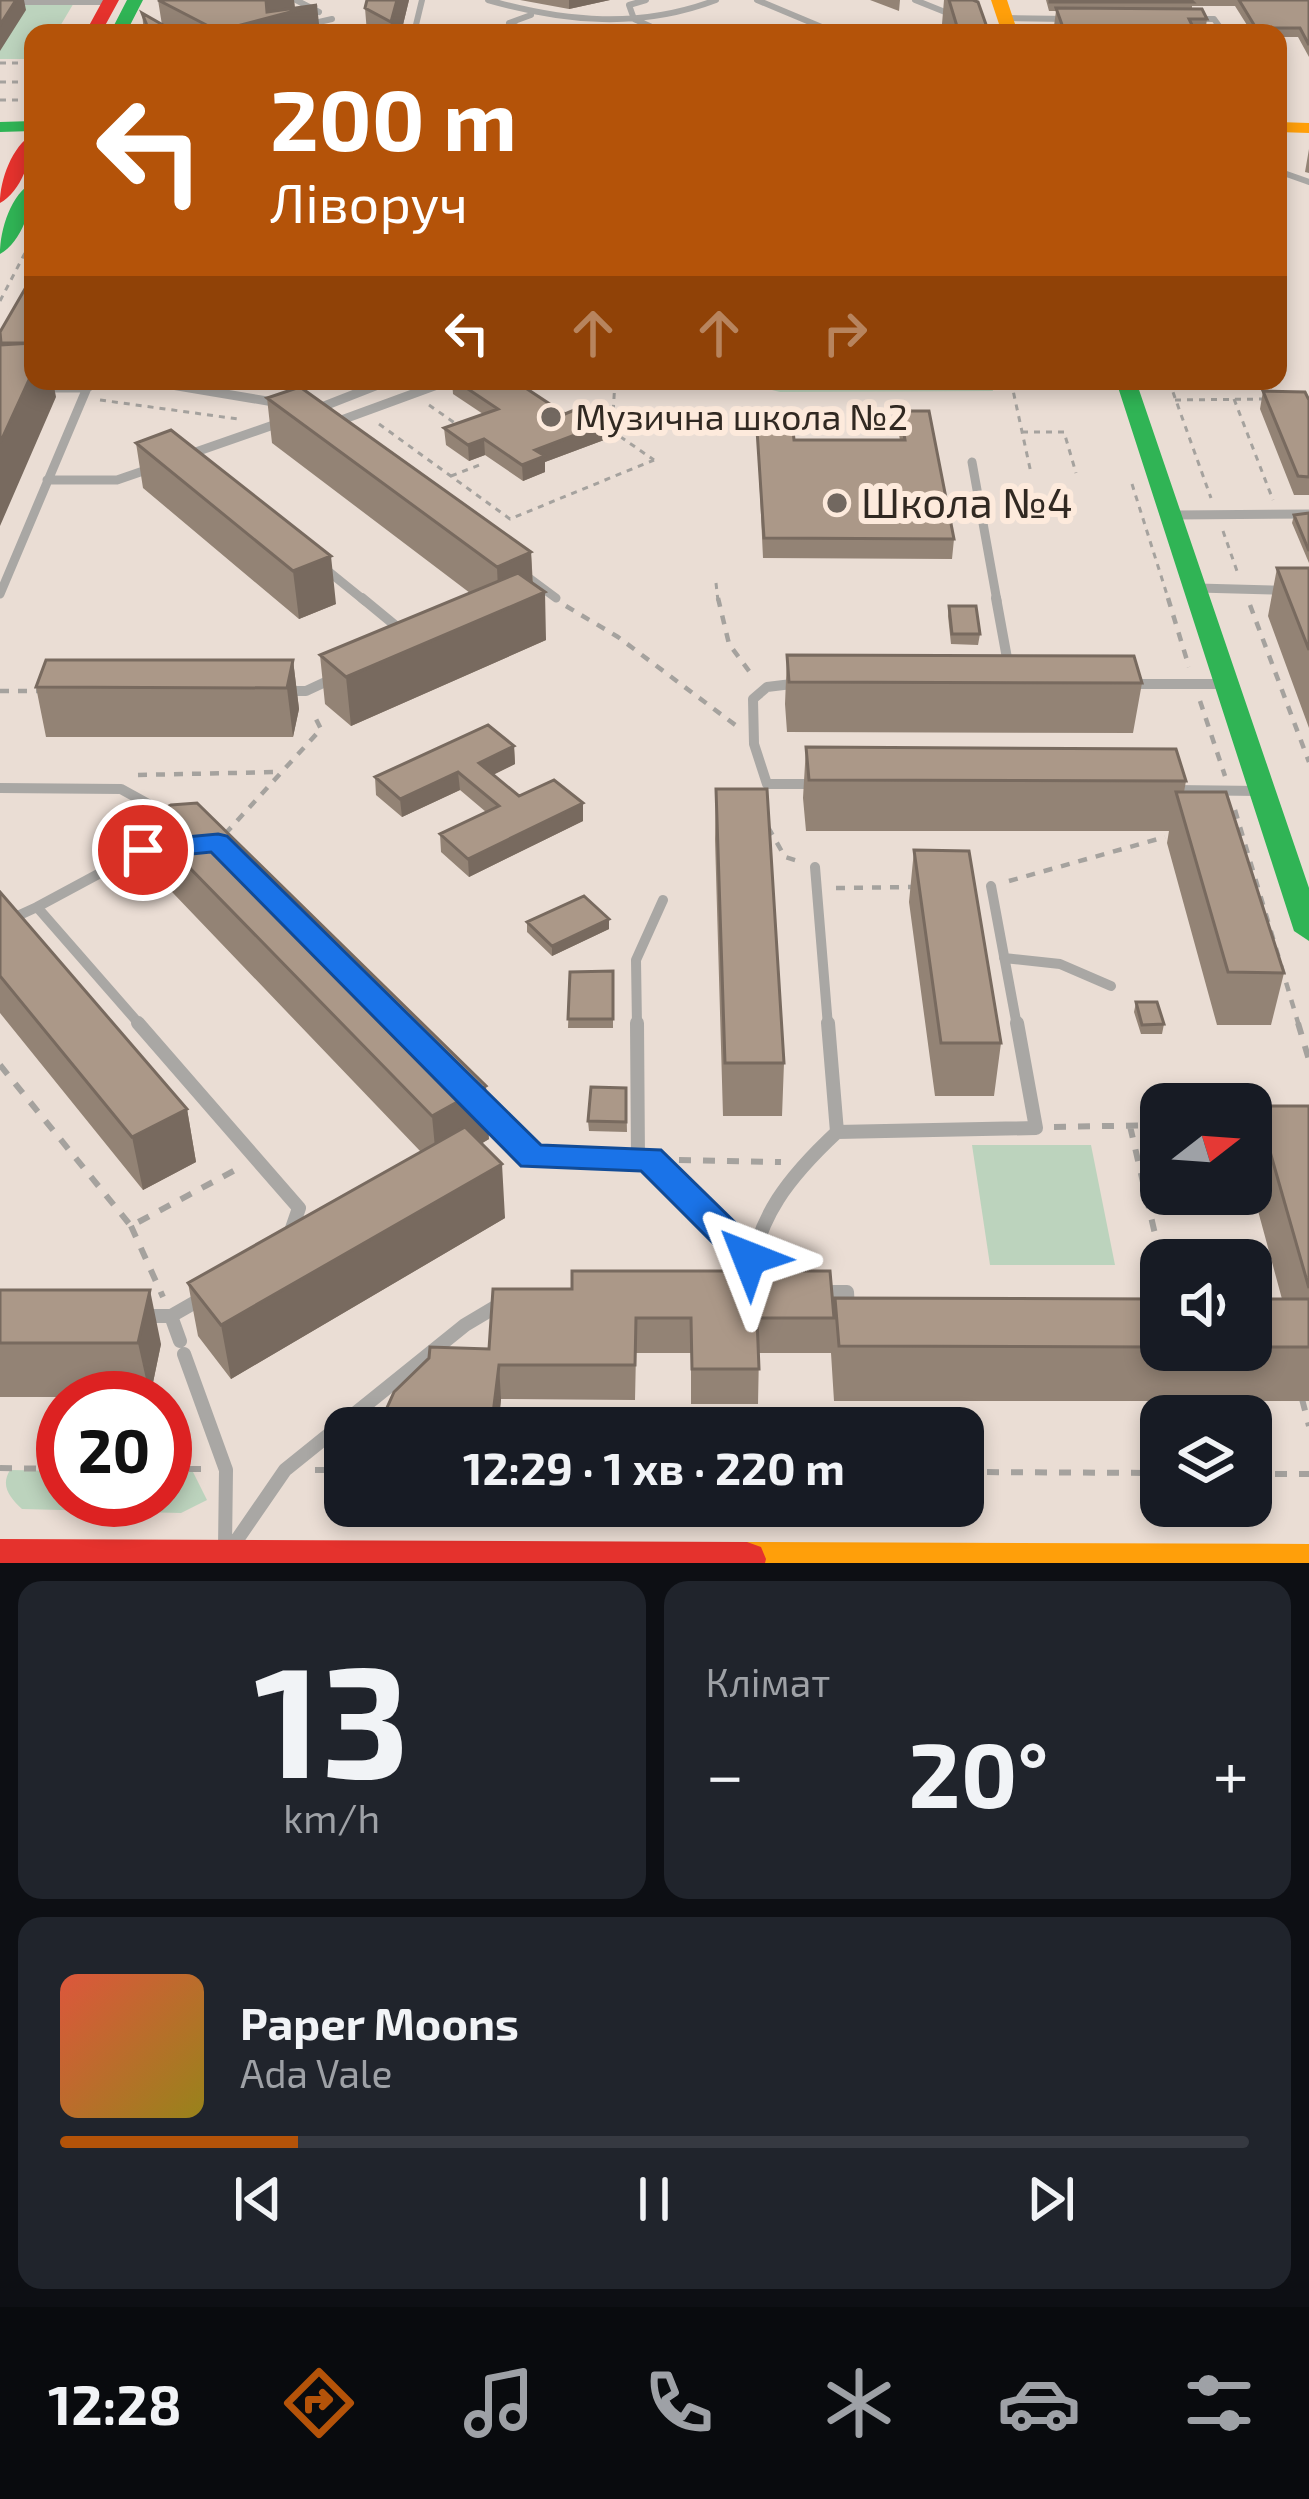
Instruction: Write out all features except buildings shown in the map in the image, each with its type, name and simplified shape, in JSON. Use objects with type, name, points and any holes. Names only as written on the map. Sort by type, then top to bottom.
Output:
[{"type":"main road","points":[[0,198],[24,155]]},
{"type":"main road","points":[[0,248],[24,204]]},
{"type":"main road","points":[[1129,390],[1309,931]]},
{"type":"main road","points":[[0,1556],[1309,1561]]},
{"type":"lane","points":[[296,0],[332,19],[310,24]]},
{"type":"lane","points":[[488,0],[534,14],[634,20],[716,0]]},
{"type":"lane","points":[[644,24],[634,20],[629,4],[646,0]]},
{"type":"lane","points":[[757,0],[814,24]]},
{"type":"lane","points":[[915,0],[968,21]]},
{"type":"lane","points":[[0,2],[119,1]]},
{"type":"lane","points":[[509,23],[534,14]]},
{"type":"lane","points":[[1001,18],[1050,14]]},
{"type":"lane","points":[[1001,18],[1070,19]]},
{"type":"lane","points":[[1172,19],[1214,19],[1218,24]]},
{"type":"lane","points":[[48,390],[85,393]]},
{"type":"lane","points":[[0,594],[88,390]]},
{"type":"lane","points":[[218,390],[284,404]]},
{"type":"lane","points":[[341,441],[304,414],[366,390]]},
{"type":"lane","points":[[322,427],[424,390]]},
{"type":"lane","points":[[202,471],[184,456],[289,419]]},
{"type":"lane","points":[[972,462],[1012,684]]},
{"type":"lane","points":[[47,480],[117,480],[162,464]]},
{"type":"lane","points":[[1170,515],[1309,514]]},
{"type":"lane","points":[[309,557],[417,643]]},
{"type":"lane","points":[[510,564],[558,600]]},
{"type":"lane","points":[[1195,588],[1309,591]]},
{"type":"lane","points":[[262,691],[306,691],[343,675]]},
{"type":"lane","points":[[814,683],[767,687],[754,699],[767,784],[837,784]]},
{"type":"lane","points":[[1126,684],[1227,684]]},
{"type":"lane","points":[[0,788],[121,789],[179,821]]},
{"type":"lane","points":[[1160,789],[1262,790]]},
{"type":"lane","points":[[0,924],[143,850],[218,843]]},
{"type":"lane","points":[[815,867],[837,1132]]},
{"type":"lane","points":[[751,1292],[749,1258],[777,1199],[804,1162],[837,1132],[1036,1128],[991,886]]},
{"type":"lane","points":[[643,1159],[636,960],[663,900]]},
{"type":"lane","points":[[37,907],[299,1208],[283,1253],[301,1243]]},
{"type":"lane","points":[[1004,958],[1042,958],[1079,968],[1111,986]]},
{"type":"lane","points":[[462,1087],[533,1158],[643,1159],[749,1258]]},
{"type":"lane","points":[[223,1560],[285,1470],[465,1325],[524,1290]]},
{"type":"lane","points":[[733,1292],[775,1292]]},
{"type":"lane","points":[[799,1292],[847,1292],[850,1330]]},
{"type":"lane","points":[[128,1316],[171,1316],[208,1295]]},
{"type":"lane","points":[[171,1316],[226,1470],[223,1560]]},
{"type":"path","points":[[0,301],[24,254]]},
{"type":"path","points":[[363,412],[510,519],[654,460],[612,431],[614,390]]},
{"type":"path","points":[[1014,390],[1031,473]]},
{"type":"path","points":[[85,393],[274,424]]},
{"type":"path","points":[[413,394],[463,430]]},
{"type":"path","points":[[1234,399],[1279,514]]},
{"type":"path","points":[[1175,400],[1271,399]]},
{"type":"path","points":[[1021,432],[1064,431],[1076,473]]},
{"type":"path","points":[[451,476],[482,464]]},
{"type":"path","points":[[1129,473],[1230,790],[1309,1060]]},
{"type":"path","points":[[716,583],[724,634],[738,664],[767,687]]},
{"type":"path","points":[[558,600],[618,637],[740,729],[755,729]]},
{"type":"path","points":[[1269,654],[1289,654]]},
{"type":"path","points":[[0,691],[43,691]]},
{"type":"path","points":[[218,843],[320,729],[314,716]]},
{"type":"path","points":[[116,776],[278,772]]},
{"type":"path","points":[[767,784],[764,820],[785,857],[815,867]]},
{"type":"path","points":[[1221,836],[1243,836]]},
{"type":"path","points":[[991,886],[1165,837]]},
{"type":"path","points":[[818,888],[926,886]]},
{"type":"path","points":[[0,1065],[131,1226],[171,1316]]},
{"type":"path","points":[[1130,1126],[1156,1239]]},
{"type":"path","points":[[1036,1128],[1140,1126]]},
{"type":"path","points":[[131,1226],[256,1159]]},
{"type":"path","points":[[643,1159],[804,1162]]},
{"type":"path","points":[[1295,1378],[1309,1426]]},
{"type":"path","points":[[0,1468],[36,1469]]},
{"type":"path","points":[[192,1469],[226,1470]]},
{"type":"path","points":[[285,1470],[324,1470]]},
{"type":"path","points":[[984,1472],[1140,1473]]},
{"type":"path","points":[[1272,1474],[1309,1474]]},
{"type":"green space","points":[[0,0],[75,1],[61,24],[24,24],[24,59],[0,59]]},
{"type":"green space","points":[[772,390],[993,391],[780,392]]},
{"type":"green space","points":[[972,1145],[1091,1145],[1115,1265],[990,1265]]},
{"type":"green space","points":[[10,1470],[36,1470],[36,1509],[22,1509],[10,1496]]},
{"type":"green space","points":[[192,1472],[193,1472],[207,1500],[192,1508]]},
{"type":"traffic: fast","points":[[123,24],[135,0]]},
{"type":"traffic: fast","points":[[0,127],[24,126]]},
{"type":"traffic: fast","points":[[0,248],[24,204]]},
{"type":"traffic: fast","points":[[1129,390],[1309,931]]},
{"type":"traffic: slow","points":[[999,0],[1007,24]]},
{"type":"traffic: slow","points":[[1287,127],[1309,128]]},
{"type":"traffic: slow","points":[[747,1559],[1309,1561]]},
{"type":"traffic: jam","points":[[98,24],[111,0]]},
{"type":"traffic: jam","points":[[0,198],[24,155]]},
{"type":"traffic: jam","points":[[0,1556],[747,1559]]},
{"type":"place","name":"Музична школа №2","points":[[551,417]]},
{"type":"place","name":"Школа №4","points":[[837,503]]},
{"type":"route","points":[[143,850],[218,843],[533,1158],[649,1159],[749,1258]]}]
